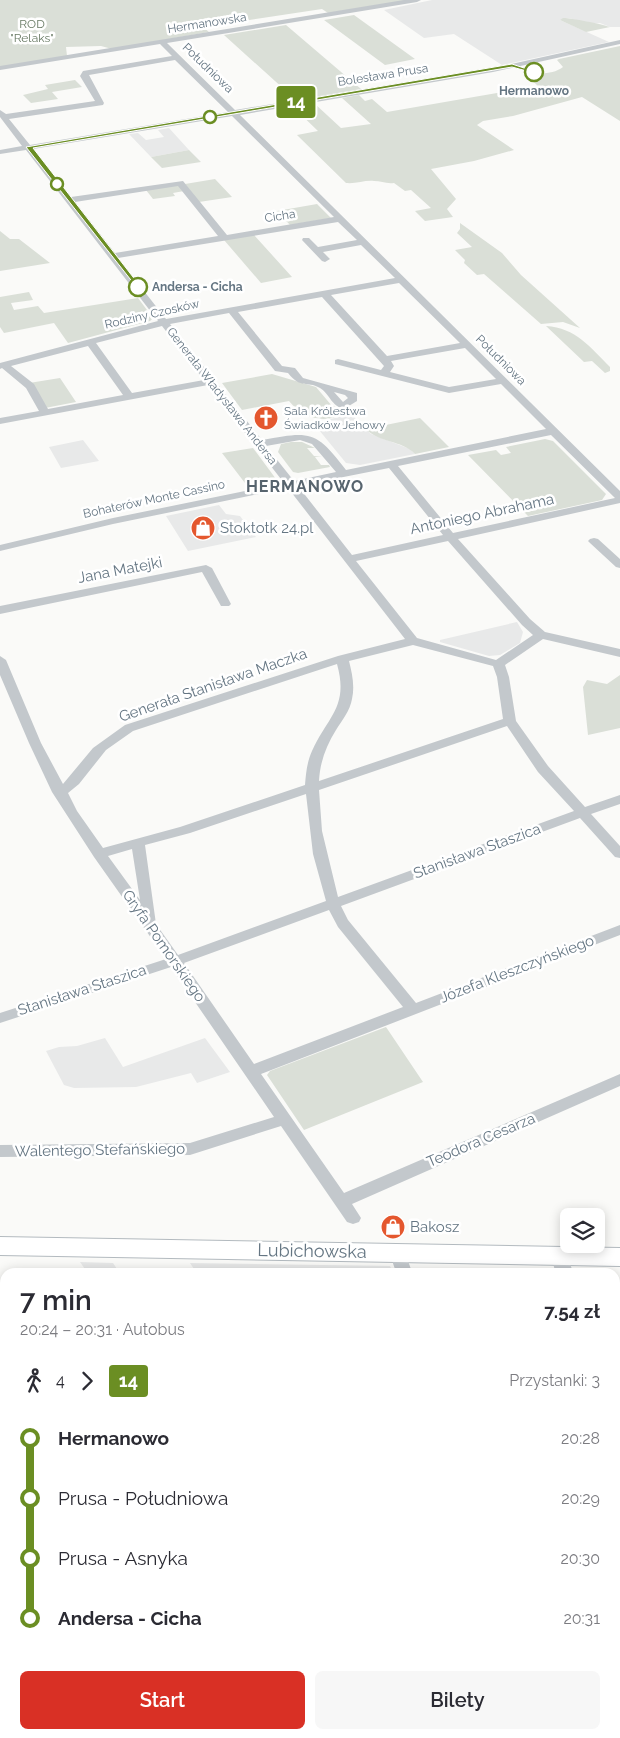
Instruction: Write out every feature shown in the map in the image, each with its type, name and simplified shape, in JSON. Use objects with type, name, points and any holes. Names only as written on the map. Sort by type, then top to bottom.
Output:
[{"type":"street","name":"Hermanowska","points":[[0,68],[417,0]]},
{"type":"street","name":"Południowa","points":[[161,41],[620,498]]},
{"type":"street","name":"Bolesława Prusa","points":[[0,152],[493,70],[620,42]]},
{"type":"street","points":[[2,114],[100,103],[84,76],[86,73],[177,58]]},
{"type":"street","name":"Generała Władysława Andersa","points":[[2,114],[413,641]]},
{"type":"street","points":[[70,200],[180,183],[224,237]]},
{"type":"street","name":"Cicha","points":[[112,256],[340,219]]},
{"type":"street","points":[[306,240],[324,259]]},
{"type":"street","points":[[316,250],[363,242]]},
{"type":"street","name":"Rodziny Czosków","points":[[2,365],[165,322],[401,280]]},
{"type":"street","points":[[325,294],[384,359],[389,366],[383,374]]},
{"type":"street","points":[[231,310],[279,369],[291,370],[299,380],[324,387]]},
{"type":"street","points":[[90,342],[130,397]]},
{"type":"street","points":[[384,359],[466,344]]},
{"type":"street","points":[[338,362],[449,390],[503,381]]},
{"type":"street","points":[[2,365],[30,386],[45,412]]},
{"type":"street","points":[[0,421],[210,382]]},
{"type":"street","name":"Bohaterów Monte Cassino","points":[[0,548],[104,523],[554,431]]},
{"type":"street","points":[[260,444],[310,437],[320,444],[343,474]]},
{"type":"street","points":[[392,465],[450,537],[526,622],[541,635],[620,654]]},
{"type":"street","name":"Antoniego Abrahama","points":[[350,558],[620,498]]},
{"type":"street","points":[[594,541],[620,565]]},
{"type":"street","name":"Jana Matejki","points":[[0,610],[206,568],[225,604]]},
{"type":"street","points":[[498,664],[541,635]]},
{"type":"street","points":[[413,641],[498,664]]},
{"type":"street","name":"Generała Stanisława Maczka","points":[[59,792],[77,780],[94,755],[118,734],[129,728],[342,659],[413,641]]},
{"type":"street","points":[[342,659],[347,674],[348,693],[341,716],[318,752],[312,771],[318,843],[323,873],[335,903],[336,912],[413,1009]]},
{"type":"street","name":"Gryfa Pomorskiego","points":[[0,660],[27,725],[59,792],[99,854],[353,1218]]},
{"type":"street","points":[[498,664],[503,677],[510,721],[543,769],[620,854]]},
{"type":"street","points":[[99,854],[185,830],[510,721]]},
{"type":"street","name":"Stanisława Staszica","points":[[0,1018],[174,960],[335,903],[620,798]]},
{"type":"street","points":[[138,842],[150,926]]},
{"type":"street","name":"Józefa Kleszczyńskiego","points":[[252,1071],[620,930]]},
{"type":"street","name":"Teodora Cesarza","points":[[342,1200],[620,1080]]},
{"type":"street","name":"Walentego Stefańskiego","points":[[0,1152],[190,1149],[285,1119]]},
{"type":"street","name":"Lubichowska","points":[[1,1246],[400,1262],[562,1264],[620,1257]]},
{"type":"shaded area","points":[[432,0],[620,0],[620,27],[610,27],[600,23],[590,24],[569,18],[560,20],[609,42],[502,65],[454,34],[424,38],[384,10]]},
{"type":"shaded area","points":[[169,128],[189,150],[151,157],[129,134],[138,133],[146,140],[164,137],[158,130]]},
{"type":"shaded area","points":[[347,410],[371,434],[410,449],[415,454],[360,465],[346,463],[319,430],[326,420],[339,417]]},
{"type":"shaded area","points":[[83,440],[99,461],[61,468],[49,447]]},
{"type":"shaded area","points":[[219,505],[226,514],[240,516],[256,537],[188,551],[166,516]]},
{"type":"shaded area","points":[[517,622],[523,632],[520,643],[500,655],[489,656],[440,642],[440,640]]},
{"type":"shaded area","points":[[105,1038],[123,1067],[205,1038],[230,1072],[197,1083],[191,1073],[136,1087],[74,1088],[64,1085],[46,1051],[59,1047],[77,1046]]},
{"type":"shaded area","points":[[80,1262],[113,1263],[116,1268],[84,1268]]},
{"type":"shaded area","points":[[190,1263],[390,1266],[391,1268],[193,1268]]},
{"type":"green space","name":"ROD \"Relaks\"","points":[[0,0],[410,0],[328,13],[322,9],[203,27],[209,32],[112,49],[101,46],[66,47],[67,56],[0,67]]},
{"type":"green space","points":[[354,15],[415,59],[385,65],[324,20]]},
{"type":"green space","points":[[563,18],[610,27],[586,32],[560,20]]},
{"type":"green space","points":[[286,25],[361,89],[296,100],[224,35]]},
{"type":"green space","points":[[620,46],[620,121],[582,97],[513,116],[483,121],[477,125],[514,150],[474,161],[431,169],[456,199],[447,209],[453,217],[425,221],[415,211],[431,208],[411,190],[405,191],[394,183],[371,181],[346,183],[297,135],[318,131],[292,106],[314,103],[341,128],[371,124],[342,98],[359,95],[365,101],[372,99],[387,112],[538,86],[523,72],[554,72],[563,67],[557,60],[559,59]]},
{"type":"green space","points":[[75,80],[82,87],[52,92],[58,99],[31,103],[23,95],[48,89],[45,85]]},
{"type":"green space","points":[[189,150],[201,162],[162,168],[151,157]]},
{"type":"green space","points":[[215,179],[232,197],[199,202],[185,184]]},
{"type":"green space","points":[[179,185],[184,191],[173,193],[175,196],[153,199],[146,190]]},
{"type":"green space","points":[[317,204],[331,218],[290,225],[277,211]]},
{"type":"green space","points":[[460,223],[502,253],[521,275],[580,328],[563,322],[541,324],[484,274],[477,275],[464,263],[465,260],[455,250],[472,247],[457,233],[460,229]]},
{"type":"green space","points":[[0,231],[10,239],[19,239],[50,263],[0,271]]},
{"type":"green space","points":[[254,235],[292,277],[261,283],[224,240]]},
{"type":"green space","points":[[29,292],[33,300],[11,303],[14,310],[38,306],[44,313],[138,298],[153,318],[150,321],[68,343],[54,323],[4,333],[0,327],[0,297]]},
{"type":"green space","points":[[546,326],[566,330],[582,340],[610,367],[610,371],[605,373],[592,361],[584,362]]},
{"type":"green space","points":[[272,374],[316,387],[332,406],[347,410],[332,418],[316,418],[302,412],[289,401],[242,410],[222,383]]},
{"type":"green space","points":[[60,378],[76,402],[45,408],[29,383]]},
{"type":"green space","points":[[420,418],[449,447],[415,454],[404,446],[371,434],[366,429]]},
{"type":"green space","points":[[545,439],[553,441],[606,494],[602,500],[528,516],[468,455],[496,450],[501,455],[511,453],[506,447]]},
{"type":"green space","points":[[302,442],[315,448],[307,448],[314,456],[322,457],[315,457],[321,465],[329,465],[330,467],[298,473],[293,472],[278,452],[281,444]]},
{"type":"green space","points":[[253,448],[276,479],[272,483],[248,487],[222,453]]},
{"type":"green space","points":[[620,675],[620,728],[588,735],[583,687],[587,680],[607,684]]},
{"type":"green space","points":[[386,1027],[423,1082],[304,1130],[267,1075],[270,1071]]},
{"type":"bus line","name":"14","points":[[138,287],[29,147],[512,66],[534,72]]},
{"type":"place","name":"Hermanowo","points":[[534,72]]},
{"type":"place","name":"Andersa - Cicha","points":[[138,287]]},
{"type":"place","name":"Sala Królestwa Świadków Jehowy","points":[[266,418]]},
{"type":"place","name":"Stoktotk 24.pl","points":[[203,528]]},
{"type":"place","name":"Bakosz","points":[[393,1227]]},
{"type":"district","name":"HERMANOWO","points":[[305,486]]}]
